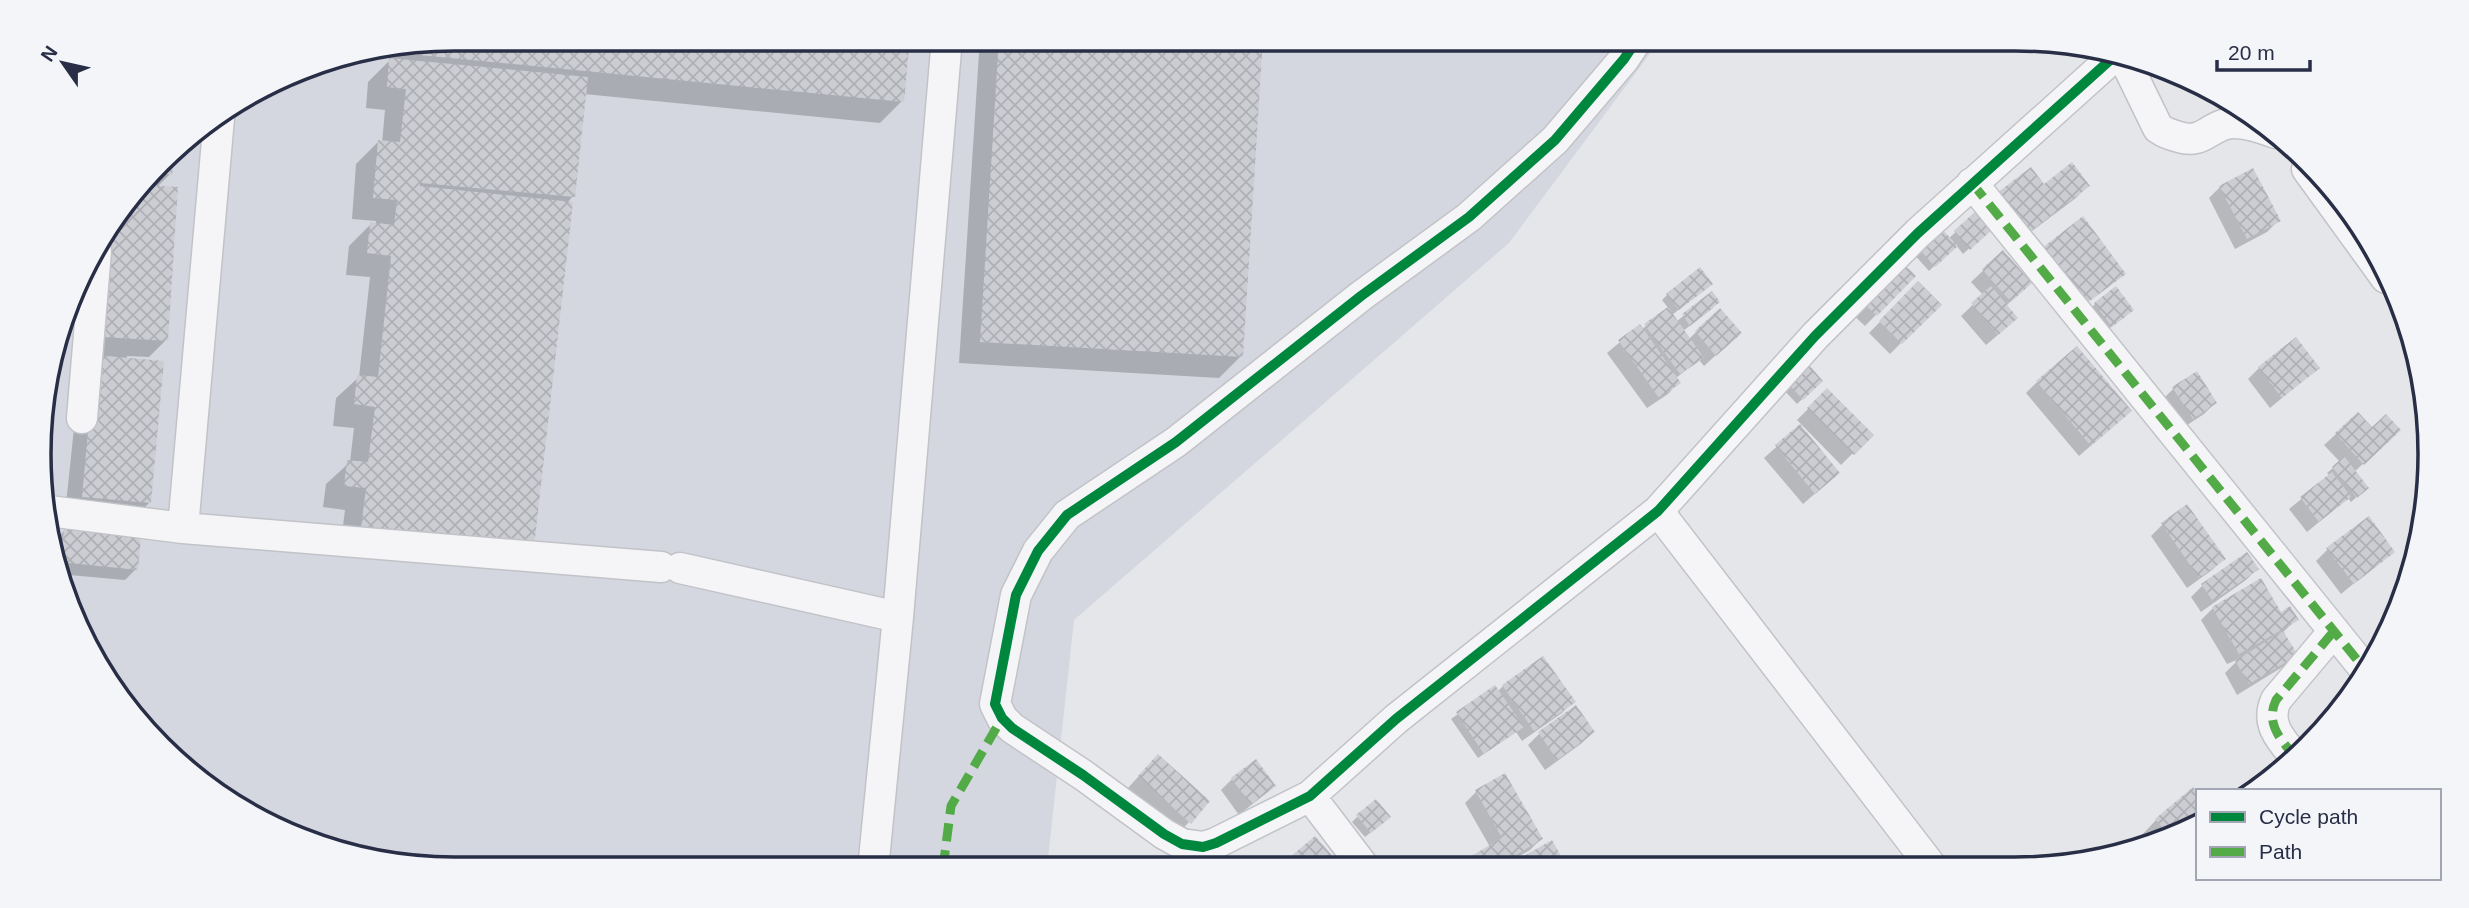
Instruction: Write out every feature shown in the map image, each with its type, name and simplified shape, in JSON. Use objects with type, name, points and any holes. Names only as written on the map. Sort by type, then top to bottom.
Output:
[{"type":"street","points":[[874,857],[898,617],[946,51]]},
{"type":"street","points":[[1629,51],[1555,140],[1469,217],[1361,296],[1176,442],[1067,515],[1038,551],[1016,595],[995,704],[1002,718],[1012,728],[1182,844],[1203,847],[1216,843],[1310,796],[1396,719],[1658,510],[1815,336],[1918,233],[2109,62]]},
{"type":"street","points":[[2127,67],[2158,128],[2168,134],[2196,139],[2229,124],[2249,126]]},
{"type":"street","points":[[183,527],[218,127]]},
{"type":"street","points":[[1972,183],[2360,663]]},
{"type":"street","points":[[82,418],[94,272]]},
{"type":"street","points":[[1658,510],[1924,857]]},
{"type":"street","points":[[55,512],[183,527],[670,568],[898,617]]},
{"type":"street","points":[[2289,749],[2276,732],[2271,715],[2276,700],[2334,631]]},
{"type":"street","points":[[1310,796],[1356,857]]},
{"type":"shaded area","points":[[454,51],[1652,51],[1509,243],[1074,620],[1048,857],[454,857],[401,854],[350,844],[276,816],[209,774],[151,720],[105,656],[72,584],[54,507],[52,428],[58,375],[64,350],[81,300],[105,252],[151,188],[188,151],[230,119],[276,92],[324,72],[375,58]]},
{"type":"building","points":[[454,51],[909,51],[904,102],[409,54]]},
{"type":"building","points":[[998,51],[1262,51],[1243,357],[980,342]]},
{"type":"building","points":[[389,58],[588,77],[575,197],[420,183],[420,186],[573,202],[534,547],[361,528],[366,488],[344,486],[347,460],[368,462],[375,407],[354,404],[357,375],[378,377],[391,256],[367,253],[370,222],[394,225],[397,200],[373,198],[378,140],[400,142],[406,89],[387,87]]},
{"type":"building","points":[[2072,162],[2090,186],[2024,236],[1993,196],[2031,167],[2044,184]]},
{"type":"building","points":[[173,165],[172,175],[165,174]]},
{"type":"building","points":[[2253,168],[2281,221],[2247,239],[2219,186]]},
{"type":"building","points":[[153,185],[178,187],[168,341],[102,337],[108,247]]},
{"type":"building","points":[[1978,209],[1994,228],[1970,250],[1954,231]]},
{"type":"building","points":[[2083,216],[2126,274],[2079,309],[2037,252]]},
{"type":"building","points":[[1938,225],[1958,246],[1935,267],[1916,245]]},
{"type":"building","points":[[2003,250],[2032,283],[2011,302],[1982,269]]},
{"type":"building","points":[[1898,258],[1916,276],[1877,316],[1858,298]]},
{"type":"building","points":[[1700,267],[1713,284],[1679,310],[1666,294]]},
{"type":"building","points":[[1918,281],[1942,305],[1902,344],[1879,321]]},
{"type":"building","points":[[1991,286],[2018,318],[1998,335],[1971,303]]},
{"type":"building","points":[[2116,286],[2134,310],[2112,327],[2094,303]]},
{"type":"building","points":[[1712,291],[1720,302],[1690,326],[1682,314]]},
{"type":"building","points":[[1668,307],[1704,358],[1680,374],[1644,324]]},
{"type":"building","points":[[1720,308],[1742,333],[1716,356],[1695,331]]},
{"type":"building","points":[[1640,324],[1681,383],[1659,398],[1618,340]]},
{"type":"building","points":[[2296,337],[2320,368],[2282,398],[2258,367]]},
{"type":"building","points":[[2077,346],[2132,411],[2091,446],[2036,381]]},
{"type":"building","points":[[95,355],[164,361],[151,503],[82,497]]},
{"type":"building","points":[[1809,365],[1823,381],[1803,400],[1788,383]]},
{"type":"building","points":[[2197,371],[2217,403],[2193,419],[2172,387]]},
{"type":"building","points":[[1827,388],[1874,435],[1854,455],[1807,408]]},
{"type":"building","points":[[2358,412],[2372,427],[2386,414],[2401,430],[2364,465],[2335,433]]},
{"type":"building","points":[[1800,424],[1840,473],[1815,494],[1775,445]]},
{"type":"building","points":[[2344,456],[2369,488],[2357,498],[2332,467]]},
{"type":"building","points":[[2332,472],[2351,497],[2319,522],[2300,497]]},
{"type":"building","points":[[2187,504],[2226,559],[2199,578],[2161,523]]},
{"type":"building","points":[[2369,516],[2395,552],[2354,584],[2326,548]]},
{"type":"building","points":[[64,529],[141,537],[138,570],[65,563],[62,548]]},
{"type":"building","points":[[2247,552],[2259,569],[2213,601],[2201,584]]},
{"type":"building","points":[[2261,578],[2281,612],[2290,606],[2299,620],[2239,654],[2212,607]]},
{"type":"building","points":[[2283,631],[2298,655],[2249,684],[2235,661]]},
{"type":"building","points":[[1543,656],[1576,702],[1534,731],[1502,685]]},
{"type":"building","points":[[1495,685],[1524,727],[1484,754],[1456,712]]},
{"type":"building","points":[[1576,705],[1595,732],[1557,760],[1538,732]]},
{"type":"building","points":[[1158,754],[1210,801],[1191,824],[1138,776]]},
{"type":"building","points":[[1256,759],[1276,786],[1251,805],[1231,778]]},
{"type":"building","points":[[1505,773],[1543,839],[1512,857],[1470,857],[1502,838],[1475,790]]},
{"type":"building","points":[[2193,787],[2196,790],[2196,814],[2164,829],[2155,819]]},
{"type":"building","points":[[1376,799],[1391,817],[1371,833],[1356,815]]},
{"type":"building","points":[[1315,836],[1333,857],[1290,857]]},
{"type":"building","points":[[1552,840],[1562,857],[1522,857]]},
{"type":"marked path","points":[[1972,183],[2360,663]]},
{"type":"marked path","points":[[2289,750],[2276,731],[2272,717],[2276,700],[2334,631]]},
{"type":"marked path","points":[[944,857],[951,806],[1002,718]]},
{"type":"cycle path","points":[[1629,51],[1555,140],[1469,217],[1361,296],[1176,442],[1067,515],[1038,551],[1016,595],[995,704],[1002,718],[1012,728],[1182,844],[1203,847],[1216,843],[1310,796],[1396,719],[1658,511],[1815,336],[1918,233],[2108,61]]}]
